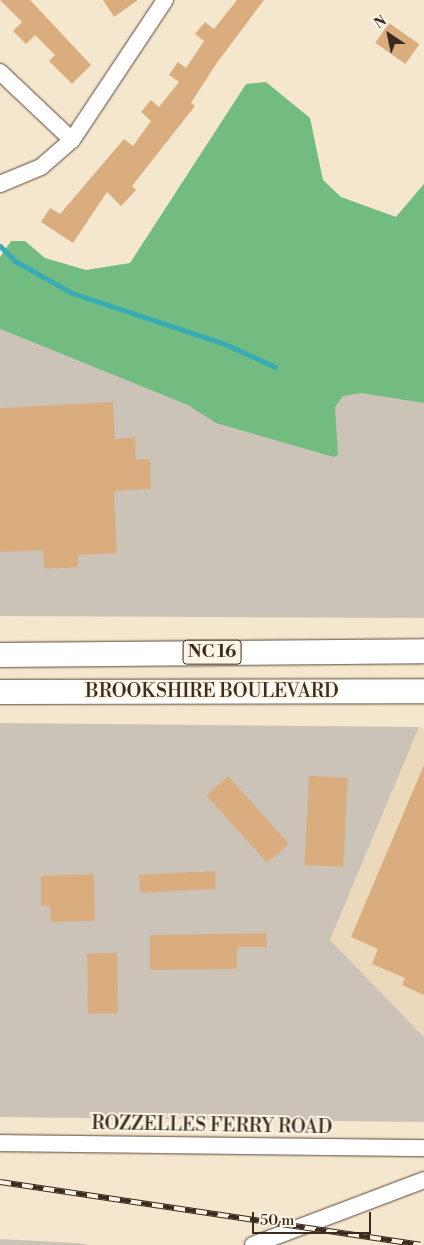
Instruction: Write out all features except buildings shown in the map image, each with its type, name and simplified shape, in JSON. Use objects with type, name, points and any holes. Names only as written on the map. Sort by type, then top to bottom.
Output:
[{"type":"highway","name":"BROOKSHIRE BOULEVARD","points":[[0,655],[424,651]]},
{"type":"highway","name":"BROOKSHIRE BOULEVARD","points":[[0,692],[424,691]]},
{"type":"street","points":[[0,184],[41,167],[72,140],[165,0]]},
{"type":"street","points":[[0,72],[72,140]]},
{"type":"street","name":"ROZZELLES FERRY ROAD","points":[[0,1143],[424,1148]]},
{"type":"street","points":[[253,1245],[424,1180]]},
{"type":"shaded area","points":[[424,184],[424,618],[0,616],[0,329],[224,419]]},
{"type":"shaded area","points":[[0,723],[419,727],[330,940],[424,1037],[424,1122],[0,1117]]},
{"type":"shaded area","points":[[419,727],[424,728],[424,1037],[330,940]]},
{"type":"shaded area","points":[[0,1239],[78,1243],[89,1245],[0,1245]]},
{"type":"green space","points":[[266,82],[310,118],[323,180],[341,197],[396,217],[424,184],[424,403],[361,393],[343,396],[335,407],[338,455],[334,457],[216,423],[188,405],[0,329],[0,257],[11,241],[25,241],[45,258],[86,270],[130,263],[246,84]]},
{"type":"waterway","points":[[0,246],[15,261],[72,293],[225,344],[275,367]]},
{"type":"railway","points":[[0,1182],[420,1245]]}]
